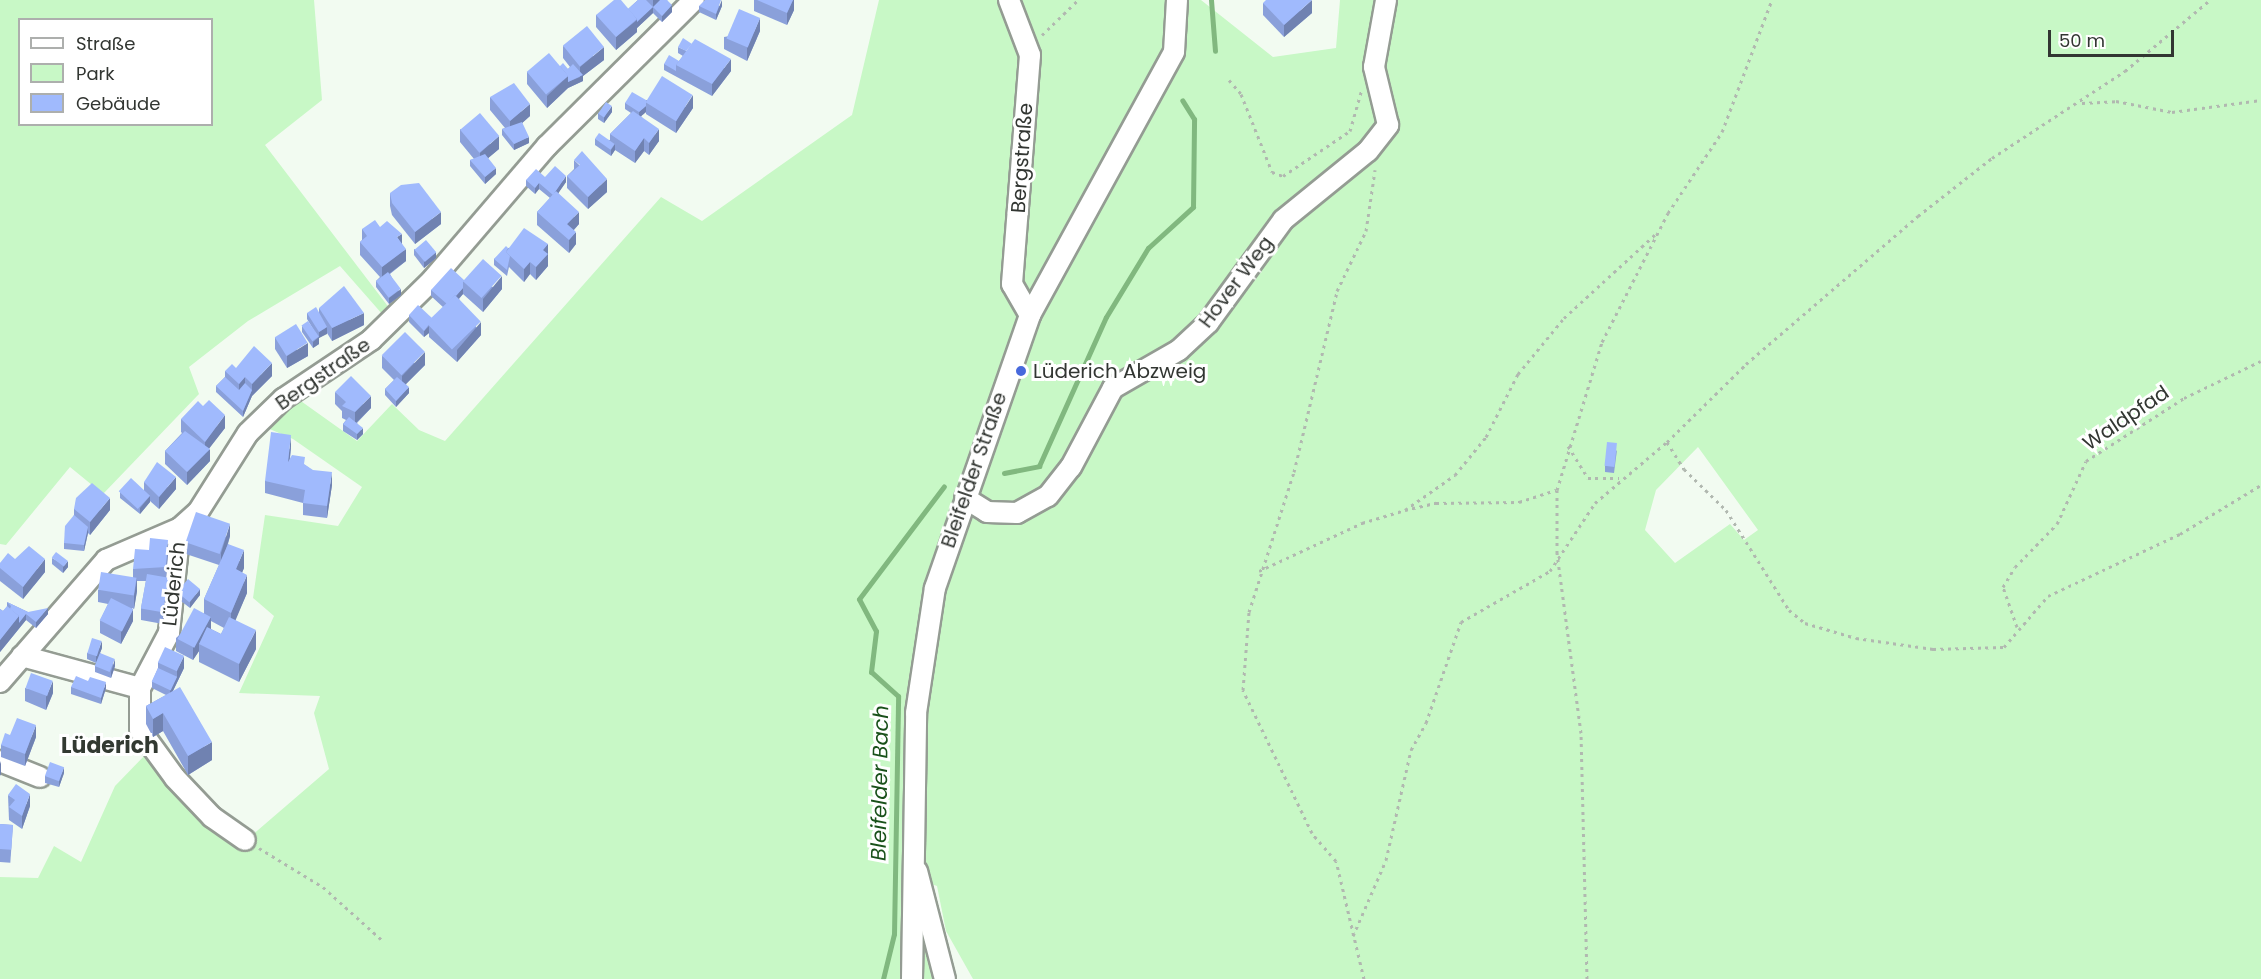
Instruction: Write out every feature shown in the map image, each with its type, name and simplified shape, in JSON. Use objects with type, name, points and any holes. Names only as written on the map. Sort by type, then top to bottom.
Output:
[{"type":"street","name":"Bergstraße","points":[[0,682],[106,560],[180,528],[218,486],[248,433],[283,399],[371,340],[433,279],[548,146],[694,0]]},
{"type":"street","name":"Bergstraße","points":[[1009,0],[1030,55],[1012,284],[1030,315]]},
{"type":"street","name":"Bleifelder Straße","points":[[912,979],[919,677],[935,588],[1030,315],[1165,73],[1178,33],[1177,0]]},
{"type":"street","name":"Hover Weg","points":[[965,498],[987,512],[1017,513],[1048,496],[1071,467],[1113,388],[1179,350],[1208,323],[1283,220],[1368,151],[1388,125],[1374,67],[1386,0]]},
{"type":"street","name":"Lüderich","points":[[140,688],[169,633],[180,528]]},
{"type":"street","points":[[22,656],[140,688],[144,739],[212,817],[245,840]]},
{"type":"street","points":[[0,761],[40,777]]},
{"type":"street","points":[[913,860],[929,903],[945,979]]},
{"type":"path","points":[[1026,42],[1062,19],[1078,0]]},
{"type":"path","points":[[1587,979],[1581,733],[1558,561],[1557,490],[1568,446],[1602,342],[1659,231],[1722,132],[1772,0]]},
{"type":"path","points":[[1353,936],[1386,860],[1411,750],[1426,723],[1461,622],[1550,572],[1575,527],[1620,478],[1667,442],[1746,364],[1918,216],[1992,158],[2080,104],[2210,0]]},
{"type":"path","points":[[1229,80],[1248,110],[1272,172],[1283,176],[1350,131],[1365,81]]},
{"type":"path","points":[[2080,104],[2116,100],[2172,112],[2261,100]]},
{"type":"path","points":[[1364,979],[1336,861],[1312,833],[1243,690],[1249,612],[1259,572],[1294,472],[1337,291],[1366,231],[1376,165]]},
{"type":"path","points":[[1405,510],[1455,475],[1486,437],[1518,374],[1564,318],[1659,231]]},
{"type":"path","name":"Waldpfad","points":[[2017,627],[2003,587],[2014,567],[2057,524],[2086,461],[2184,398],[2261,361]]},
{"type":"path","points":[[1667,442],[1684,469],[1726,510],[1789,610],[1805,623],[1896,645],[1994,651],[2004,647],[2017,627],[2048,596],[2180,534],[2261,485]]},
{"type":"path","points":[[1568,446],[1588,478],[1620,478]]},
{"type":"path","points":[[1259,572],[1362,523],[1405,510],[1436,503],[1519,502],[1557,490]]},
{"type":"path","points":[[245,840],[323,887],[382,940]]},
{"type":"green space","points":[[0,0],[314,0],[322,100],[265,145],[390,309],[383,315],[340,266],[248,321],[189,367],[199,394],[103,494],[70,467],[6,545],[0,544]]},
{"type":"green space","points":[[879,0],[1201,0],[1273,57],[1336,48],[1340,0],[2261,0],[2261,979],[973,979],[946,931],[937,886],[923,881],[940,979],[0,979],[0,877],[38,878],[54,846],[81,862],[115,786],[146,754],[250,837],[329,769],[314,713],[320,696],[239,693],[274,616],[253,598],[265,515],[338,526],[362,487],[293,439],[265,427],[298,399],[357,441],[392,404],[419,430],[445,441],[661,197],[702,221],[852,115]],"holes":[[[1698,447],[1758,530],[1744,540],[1730,524],[1675,563],[1645,530],[1656,490]]]},
{"type":"building","points":[[614,0],[621,0],[637,19],[616,37],[596,15]]},
{"type":"building","points":[[638,0],[646,0],[653,7],[637,22],[628,9]]},
{"type":"building","points":[[660,0],[667,0],[672,5],[662,16],[653,7]]},
{"type":"building","points":[[705,0],[721,0],[716,14],[699,6]]},
{"type":"building","points":[[757,0],[793,0],[787,13]]},
{"type":"building","points":[[1266,0],[1312,0],[1284,25],[1263,3]]},
{"type":"building","points":[[739,9],[760,18],[748,47],[726,38]]},
{"type":"building","points":[[587,26],[604,47],[580,66],[563,46]]},
{"type":"building","points":[[683,38],[692,44],[686,51],[678,47]]},
{"type":"building","points":[[695,39],[731,59],[712,84],[676,65]]},
{"type":"building","points":[[549,53],[568,76],[546,95],[527,72]]},
{"type":"building","points":[[669,55],[679,61],[676,71],[664,64]]},
{"type":"building","points":[[563,63],[568,69],[573,64],[583,75],[568,82],[568,76],[560,66]]},
{"type":"building","points":[[662,76],[693,95],[676,121],[646,102]]},
{"type":"building","points":[[514,83],[530,104],[510,121],[490,97]]},
{"type":"building","points":[[632,92],[646,100],[646,106],[639,112],[625,103]]},
{"type":"building","points":[[606,102],[612,106],[604,118],[598,114]]},
{"type":"building","points":[[633,111],[659,129],[649,143],[644,138],[635,151],[610,134]]},
{"type":"building","points":[[480,113],[499,136],[479,153],[460,130]]},
{"type":"building","points":[[522,122],[529,137],[514,144],[502,129]]},
{"type":"building","points":[[599,133],[615,144],[611,150],[595,139]]},
{"type":"building","points":[[582,151],[607,179],[588,197],[567,176],[580,165],[574,160]]},
{"type":"building","points":[[485,154],[496,168],[485,177],[470,160]]},
{"type":"building","points":[[555,166],[566,176],[553,195],[539,183],[535,188],[526,180],[536,169],[545,177]]},
{"type":"building","points":[[419,183],[441,212],[415,232],[392,203],[390,193],[401,185]]},
{"type":"building","points":[[556,191],[579,212],[567,224],[576,232],[569,240],[537,212]]},
{"type":"building","points":[[375,220],[380,227],[387,221],[402,234],[397,237],[406,249],[382,267],[360,242],[367,236],[362,229]]},
{"type":"building","points":[[524,228],[548,244],[543,250],[548,254],[536,267],[530,262],[524,269],[506,252]]},
{"type":"building","points":[[426,240],[436,252],[425,262],[415,250]]},
{"type":"building","points":[[506,246],[508,248],[506,252],[510,256],[507,270],[494,259]]},
{"type":"building","points":[[483,259],[502,276],[482,298],[463,281]]},
{"type":"building","points":[[451,268],[464,280],[463,288],[447,304],[431,290]]},
{"type":"building","points":[[388,272],[401,289],[389,298],[376,281]]},
{"type":"building","points":[[344,286],[364,313],[332,328],[319,308]]},
{"type":"building","points":[[455,295],[481,322],[452,349],[426,323]]},
{"type":"building","points":[[418,305],[433,319],[424,331],[409,315]]},
{"type":"building","points":[[316,307],[327,327],[319,332],[307,313]]},
{"type":"building","points":[[308,321],[319,337],[312,341],[301,326]]},
{"type":"building","points":[[296,324],[308,343],[286,356],[275,337]]},
{"type":"building","points":[[405,332],[425,352],[401,375],[382,355]]},
{"type":"building","points":[[254,346],[272,363],[252,384],[245,377],[239,384],[225,371],[232,364],[236,368]]},
{"type":"building","points":[[351,376],[371,396],[355,412],[342,406],[346,402],[335,392]]},
{"type":"building","points":[[225,377],[239,390],[245,383],[252,390],[243,411],[216,386]]},
{"type":"building","points":[[397,377],[409,387],[396,401],[385,389]]},
{"type":"building","points":[[209,400],[225,415],[205,442],[181,419],[198,401],[203,406]]},
{"type":"building","points":[[349,417],[363,428],[357,434],[343,424]]},
{"type":"building","points":[[185,431],[210,449],[187,472],[165,451]]},
{"type":"building","points":[[271,432],[291,435],[288,462],[292,455],[305,457],[304,464],[313,470],[332,472],[327,506],[303,503],[305,490],[265,481]]},
{"type":"building","points":[[1607,442],[1617,443],[1614,467],[1604,466]]},
{"type":"building","points":[[157,462],[176,477],[159,497],[144,482]]},
{"type":"building","points":[[131,478],[150,496],[138,509],[119,491]]},
{"type":"building","points":[[92,483],[110,498],[90,522],[74,509],[76,498]]},
{"type":"building","points":[[196,512],[230,524],[220,554],[186,542]]},
{"type":"building","points":[[74,515],[88,527],[84,545],[64,543],[65,526]]},
{"type":"building","points":[[150,538],[168,540],[166,567],[133,569],[135,549],[149,550]]},
{"type":"building","points":[[228,544],[244,550],[236,569],[247,575],[231,613],[204,599]]},
{"type":"building","points":[[29,546],[45,559],[23,587],[0,568],[0,563],[8,553],[15,559]]},
{"type":"building","points":[[56,552],[68,561],[64,567],[52,558]]},
{"type":"building","points":[[101,572],[137,578],[134,595],[98,590]]},
{"type":"building","points":[[147,574],[169,578],[163,612],[141,608]]},
{"type":"building","points":[[188,579],[200,589],[189,602],[177,592]]},
{"type":"building","points":[[111,598],[133,609],[122,632],[100,620]]},
{"type":"building","points":[[7,602],[28,612],[48,608],[36,622],[26,614],[19,623],[19,616],[10,609],[11,606]]},
{"type":"building","points":[[7,606],[19,616],[0,640],[0,609],[3,611]]},
{"type":"building","points":[[194,608],[211,617],[194,648],[178,639]]},
{"type":"building","points":[[229,617],[256,630],[239,664],[199,644],[207,627],[221,634]]},
{"type":"building","points":[[92,638],[102,641],[97,656],[87,653]]},
{"type":"building","points":[[165,647],[184,656],[177,671],[158,662]]},
{"type":"building","points":[[100,653],[115,659],[110,672],[95,666]]},
{"type":"building","points":[[158,668],[177,677],[171,690],[152,682]]},
{"type":"building","points":[[31,673],[53,681],[47,696],[26,688]]},
{"type":"building","points":[[76,676],[88,681],[90,677],[106,682],[101,698],[71,687]]},
{"type":"building","points":[[180,687],[212,742],[188,756],[163,713],[153,719],[146,706]]},
{"type":"building","points":[[17,718],[36,725],[25,754],[1,745],[5,733],[10,735]]},
{"type":"building","points":[[50,762],[64,767],[59,781],[45,776]]},
{"type":"building","points":[[16,784],[30,794],[22,816],[9,807],[15,800],[8,795]]},
{"type":"building","points":[[0,824],[13,825],[11,850],[0,849]]},
{"type":"waterway","name":"Bleifelder Bach","points":[[1211,0],[1215,51]]},
{"type":"waterway","name":"Bleifelder Bach","points":[[1004,473],[1039,466],[1106,317],[1148,248],[1193,207],[1194,119],[1182,100]]},
{"type":"waterway","name":"Bleifelder Bach","points":[[883,979],[894,934],[898,696],[871,672],[876,631],[859,599],[944,486]]},
{"type":"place","name":"Lüderich Abzweig","points":[[1021,371]]},
{"type":"district","name":"Lüderich","points":[[110,746]]}]
